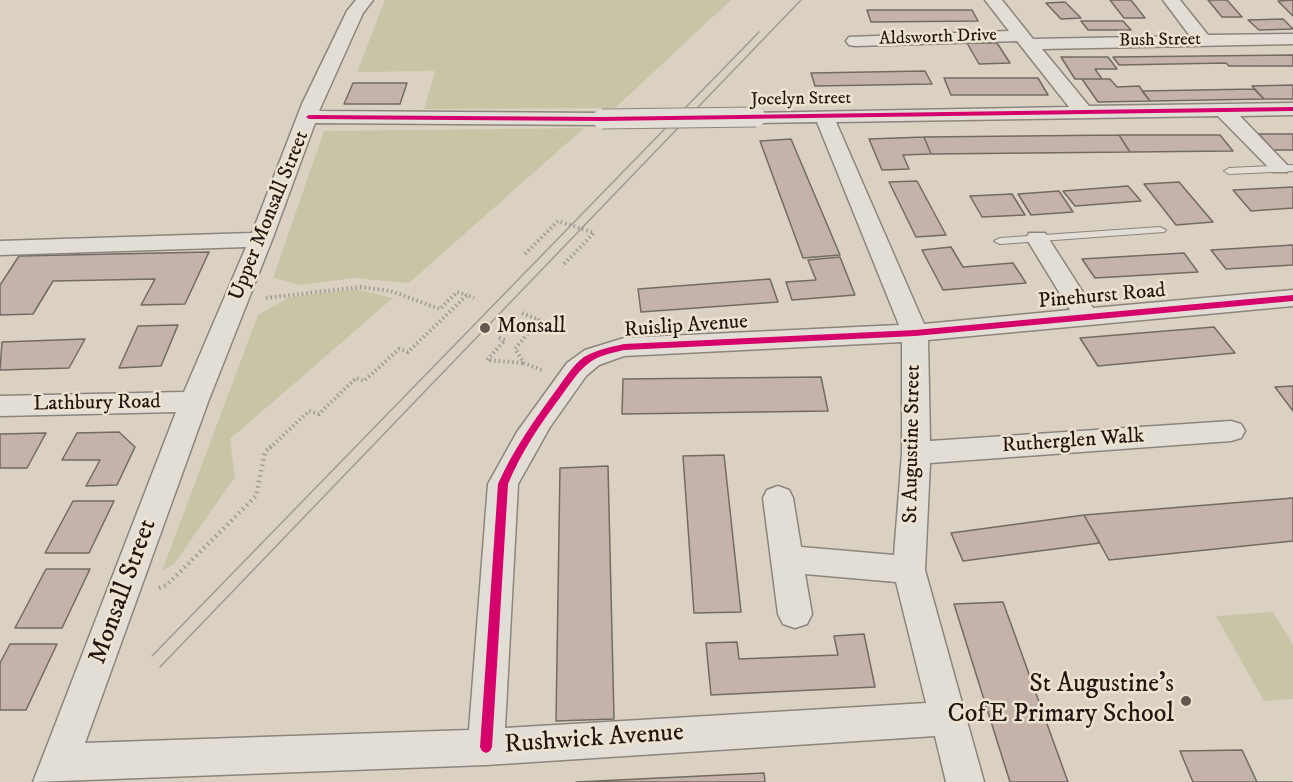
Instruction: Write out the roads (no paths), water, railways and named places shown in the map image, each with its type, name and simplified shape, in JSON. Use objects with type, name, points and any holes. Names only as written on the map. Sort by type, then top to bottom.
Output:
[{"type":"street","name":"Upper Monsall Street","points":[[194,402],[261,240],[312,104],[355,11],[365,0]]},
{"type":"street","points":[[993,0],[1084,113]]},
{"type":"street","points":[[1171,0],[1203,41]]},
{"type":"street","name":"Bush Street","points":[[1025,40],[1293,39]]},
{"type":"street","name":"Aldsworth Drive","points":[[855,41],[1025,40]]},
{"type":"street","name":"Jocelyn Street","points":[[309,117],[602,119],[1293,109]]},
{"type":"street","points":[[1224,111],[1286,168]]},
{"type":"street","name":"St Augustine Street","points":[[824,116],[915,333],[916,453],[909,570],[965,782]]},
{"type":"street","points":[[1037,238],[1086,317]]},
{"type":"street","points":[[0,248],[261,240]]},
{"type":"street","name":"Pinehurst Road","points":[[915,333],[1293,298]]},
{"type":"street","name":"Ruislip Avenue","points":[[486,747],[503,484],[514,459],[570,380],[587,360],[598,354],[624,347],[915,333]]},
{"type":"street","name":"Lathbury Road","points":[[0,406],[194,402]]},
{"type":"street","name":"Monsall Street","points":[[56,772],[194,402]]},
{"type":"street","name":"Rutherglen Walk","points":[[916,453],[1231,431]]},
{"type":"street","points":[[778,498],[795,614]]},
{"type":"street","points":[[786,559],[909,570]]},
{"type":"street","name":"Rushwick Avenue","points":[[56,772],[948,718]]},
{"type":"lane","points":[[1229,171],[1286,168]]},
{"type":"lane","points":[[1000,241],[1160,230]]},
{"type":"tram line","points":[[160,667],[801,0]]},
{"type":"tram line","points":[[152,656],[759,32]]},
{"type":"place","name":"Monsall","points":[[485,328]]},
{"type":"place","name":"St Augustine's CofE Primary School","points":[[1186,701]]}]
